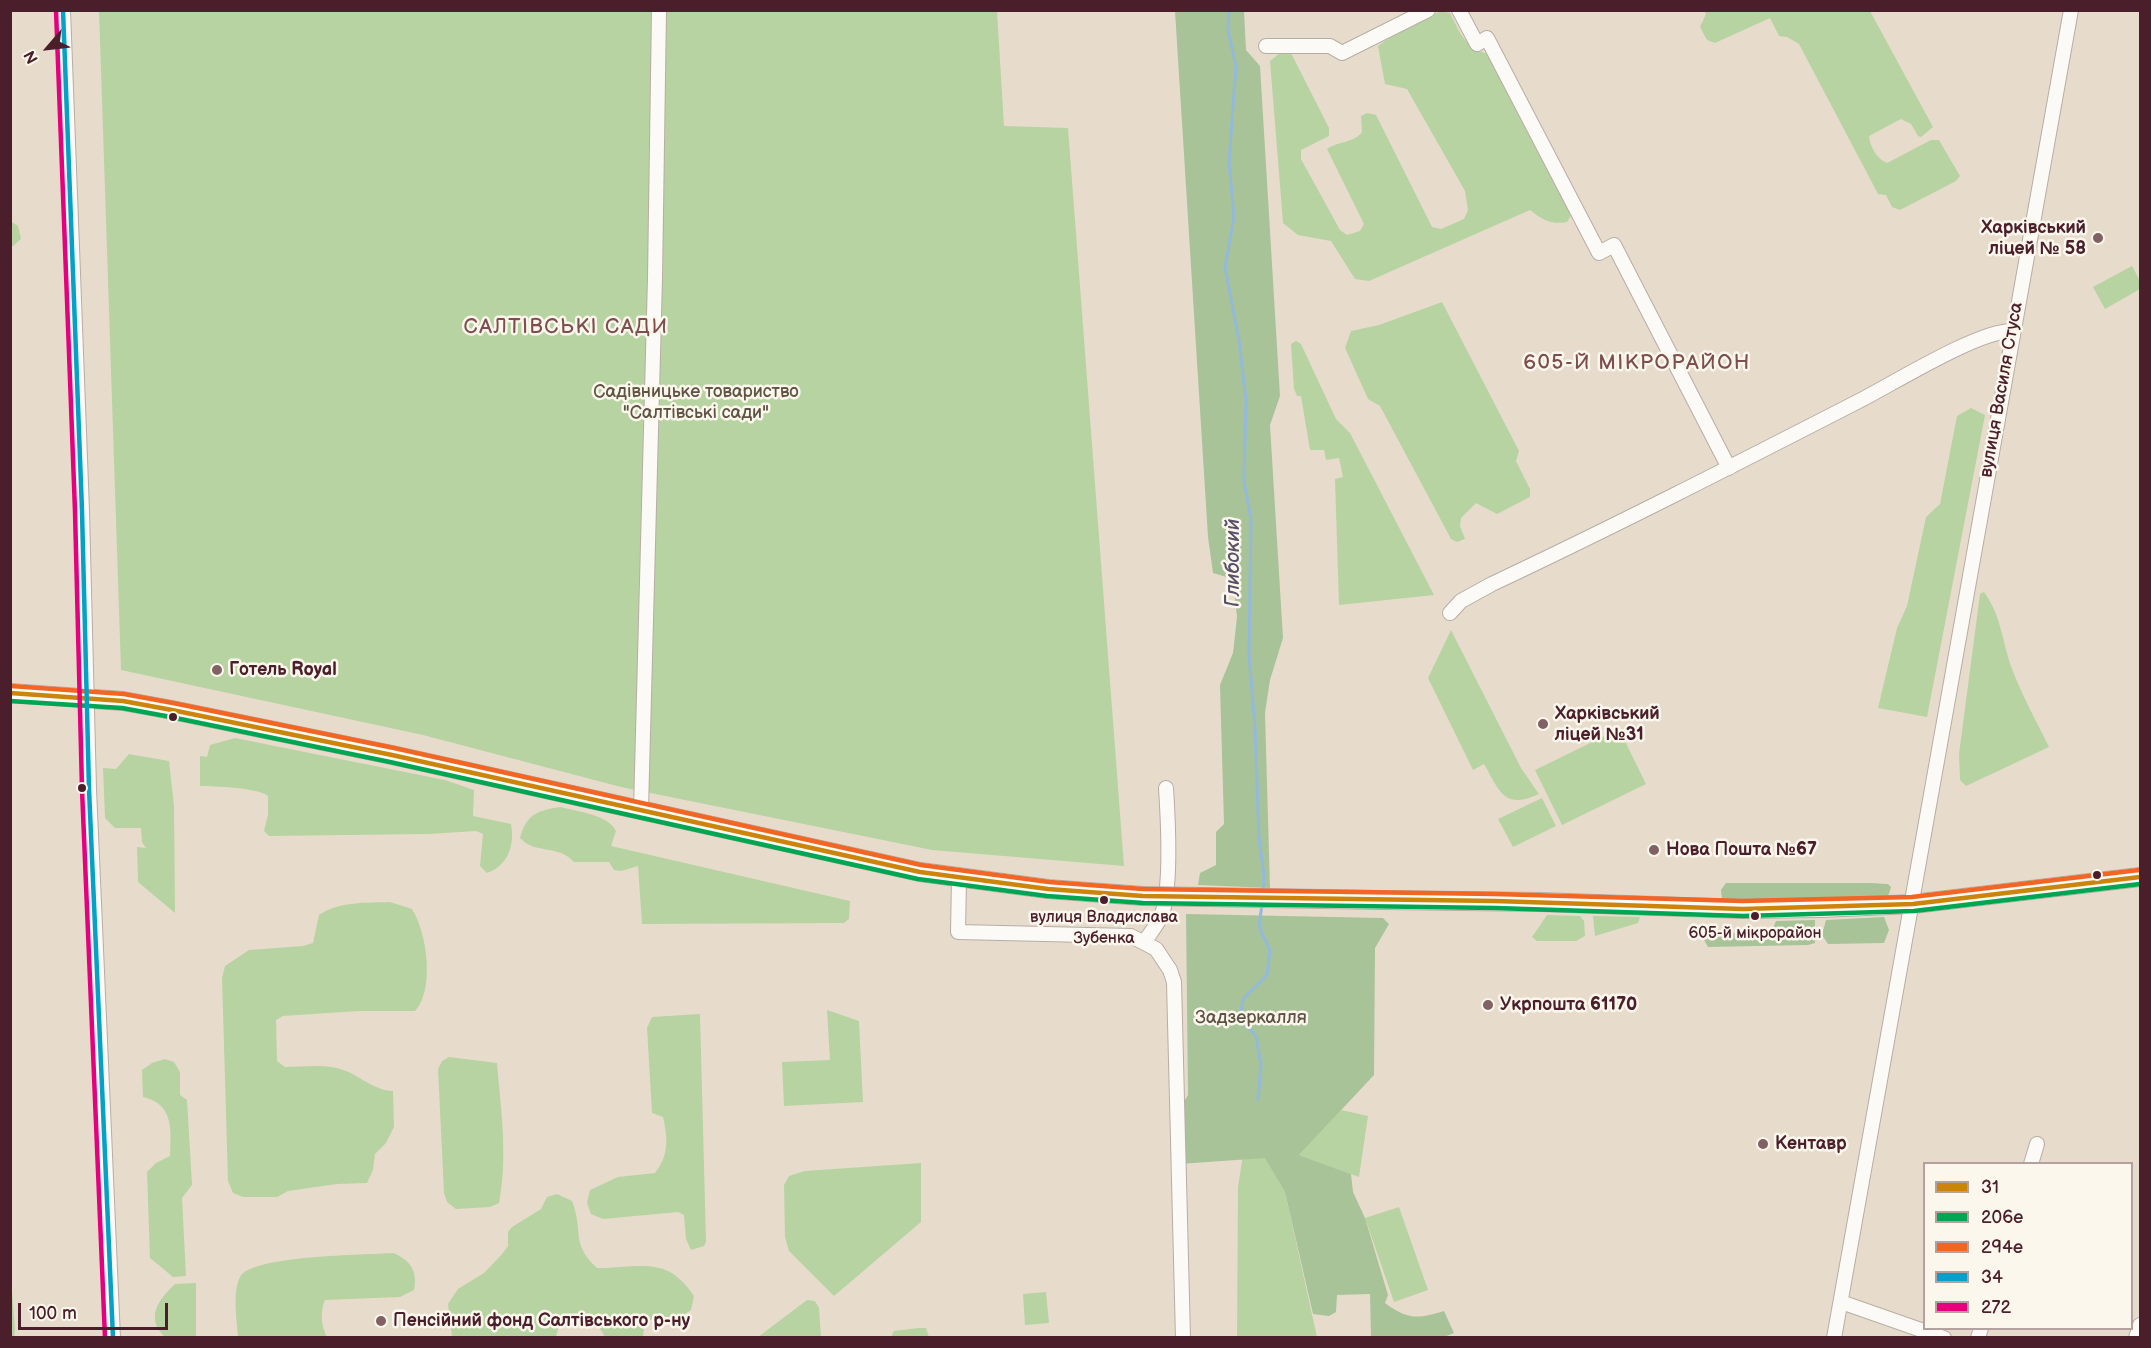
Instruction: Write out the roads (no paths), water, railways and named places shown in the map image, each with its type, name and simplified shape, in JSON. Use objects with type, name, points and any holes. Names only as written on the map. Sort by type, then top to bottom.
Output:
[{"type":"main road","points":[[10,693],[86,698],[172,710],[959,879],[1143,896],[1552,902],[1743,909],[1913,904],[2140,877]]},
{"type":"street","points":[[63,10],[86,698],[113,1338]]},
{"type":"street","points":[[641,809],[656,266],[659,10]]},
{"type":"street","points":[[1266,46],[1330,46],[1342,53],[1428,10]]},
{"type":"street","points":[[1459,10],[1477,44],[1487,38],[1599,252],[1614,245],[1729,468]]},
{"type":"street","name":"вулиця Василя Стуса","points":[[1834,1338],[1913,904],[2070,10]]},
{"type":"street","points":[[1450,613],[1461,601],[1492,584],[1729,468],[1990,334],[2013,331]]},
{"type":"street","points":[[1145,941],[1156,926],[1164,904],[1168,840],[1166,788]]},
{"type":"street","points":[[959,879],[958,932],[1122,935],[1145,941],[1164,959],[1174,982],[1183,1338]]},
{"type":"street","points":[[2032,1162],[2037,1144]]},
{"type":"street","points":[[1841,1302],[1944,1338]]},
{"type":"street","points":[[2136,1338],[2140,1325]]},
{"type":"waterway","name":"Глибокий","points":[[1229,10],[1228,30],[1236,66],[1229,162],[1234,217],[1225,267],[1239,341],[1246,400],[1244,481],[1251,520],[1249,654],[1255,727],[1259,838],[1264,876],[1263,891]]},
{"type":"waterway","name":"Глибокий","points":[[1258,1100],[1261,1065],[1256,1036],[1244,1023],[1241,1012],[1243,999],[1267,975],[1270,950],[1259,927],[1262,904]]},
{"type":"place","name":"Харківський ліцей № 58","points":[[2098,238]]},
{"type":"place","name":"Готель Royal","points":[[217,670]]},
{"type":"place","name":"Харківський ліцей №31","points":[[1543,724]]},
{"type":"place","name":"Нова Пошта №67","points":[[1654,850]]},
{"type":"place","name":"вулиця Владислава Зубенка","points":[[1104,900]]},
{"type":"place","name":"605-й мікрорайон","points":[[1755,916]]},
{"type":"place","name":"Укрпошта 61170","points":[[1488,1005]]},
{"type":"place","name":"Кентавр","points":[[1763,1144]]},
{"type":"place","name":"Пенсійний фонд Салтівського р-ну","points":[[381,1321]]},
{"type":"district","name":"САЛТІВСЬКІ САДИ","points":[[566,328]]},
{"type":"district","name":"605-Й МІКРОРАЙОН","points":[[1637,364]]},
{"type":"park label","name":"Садівницьке товариство \"Салтівські сади\"","points":[[696,402]]},
{"type":"park label","name":"Задзеркалля","points":[[1251,1018]]}]
